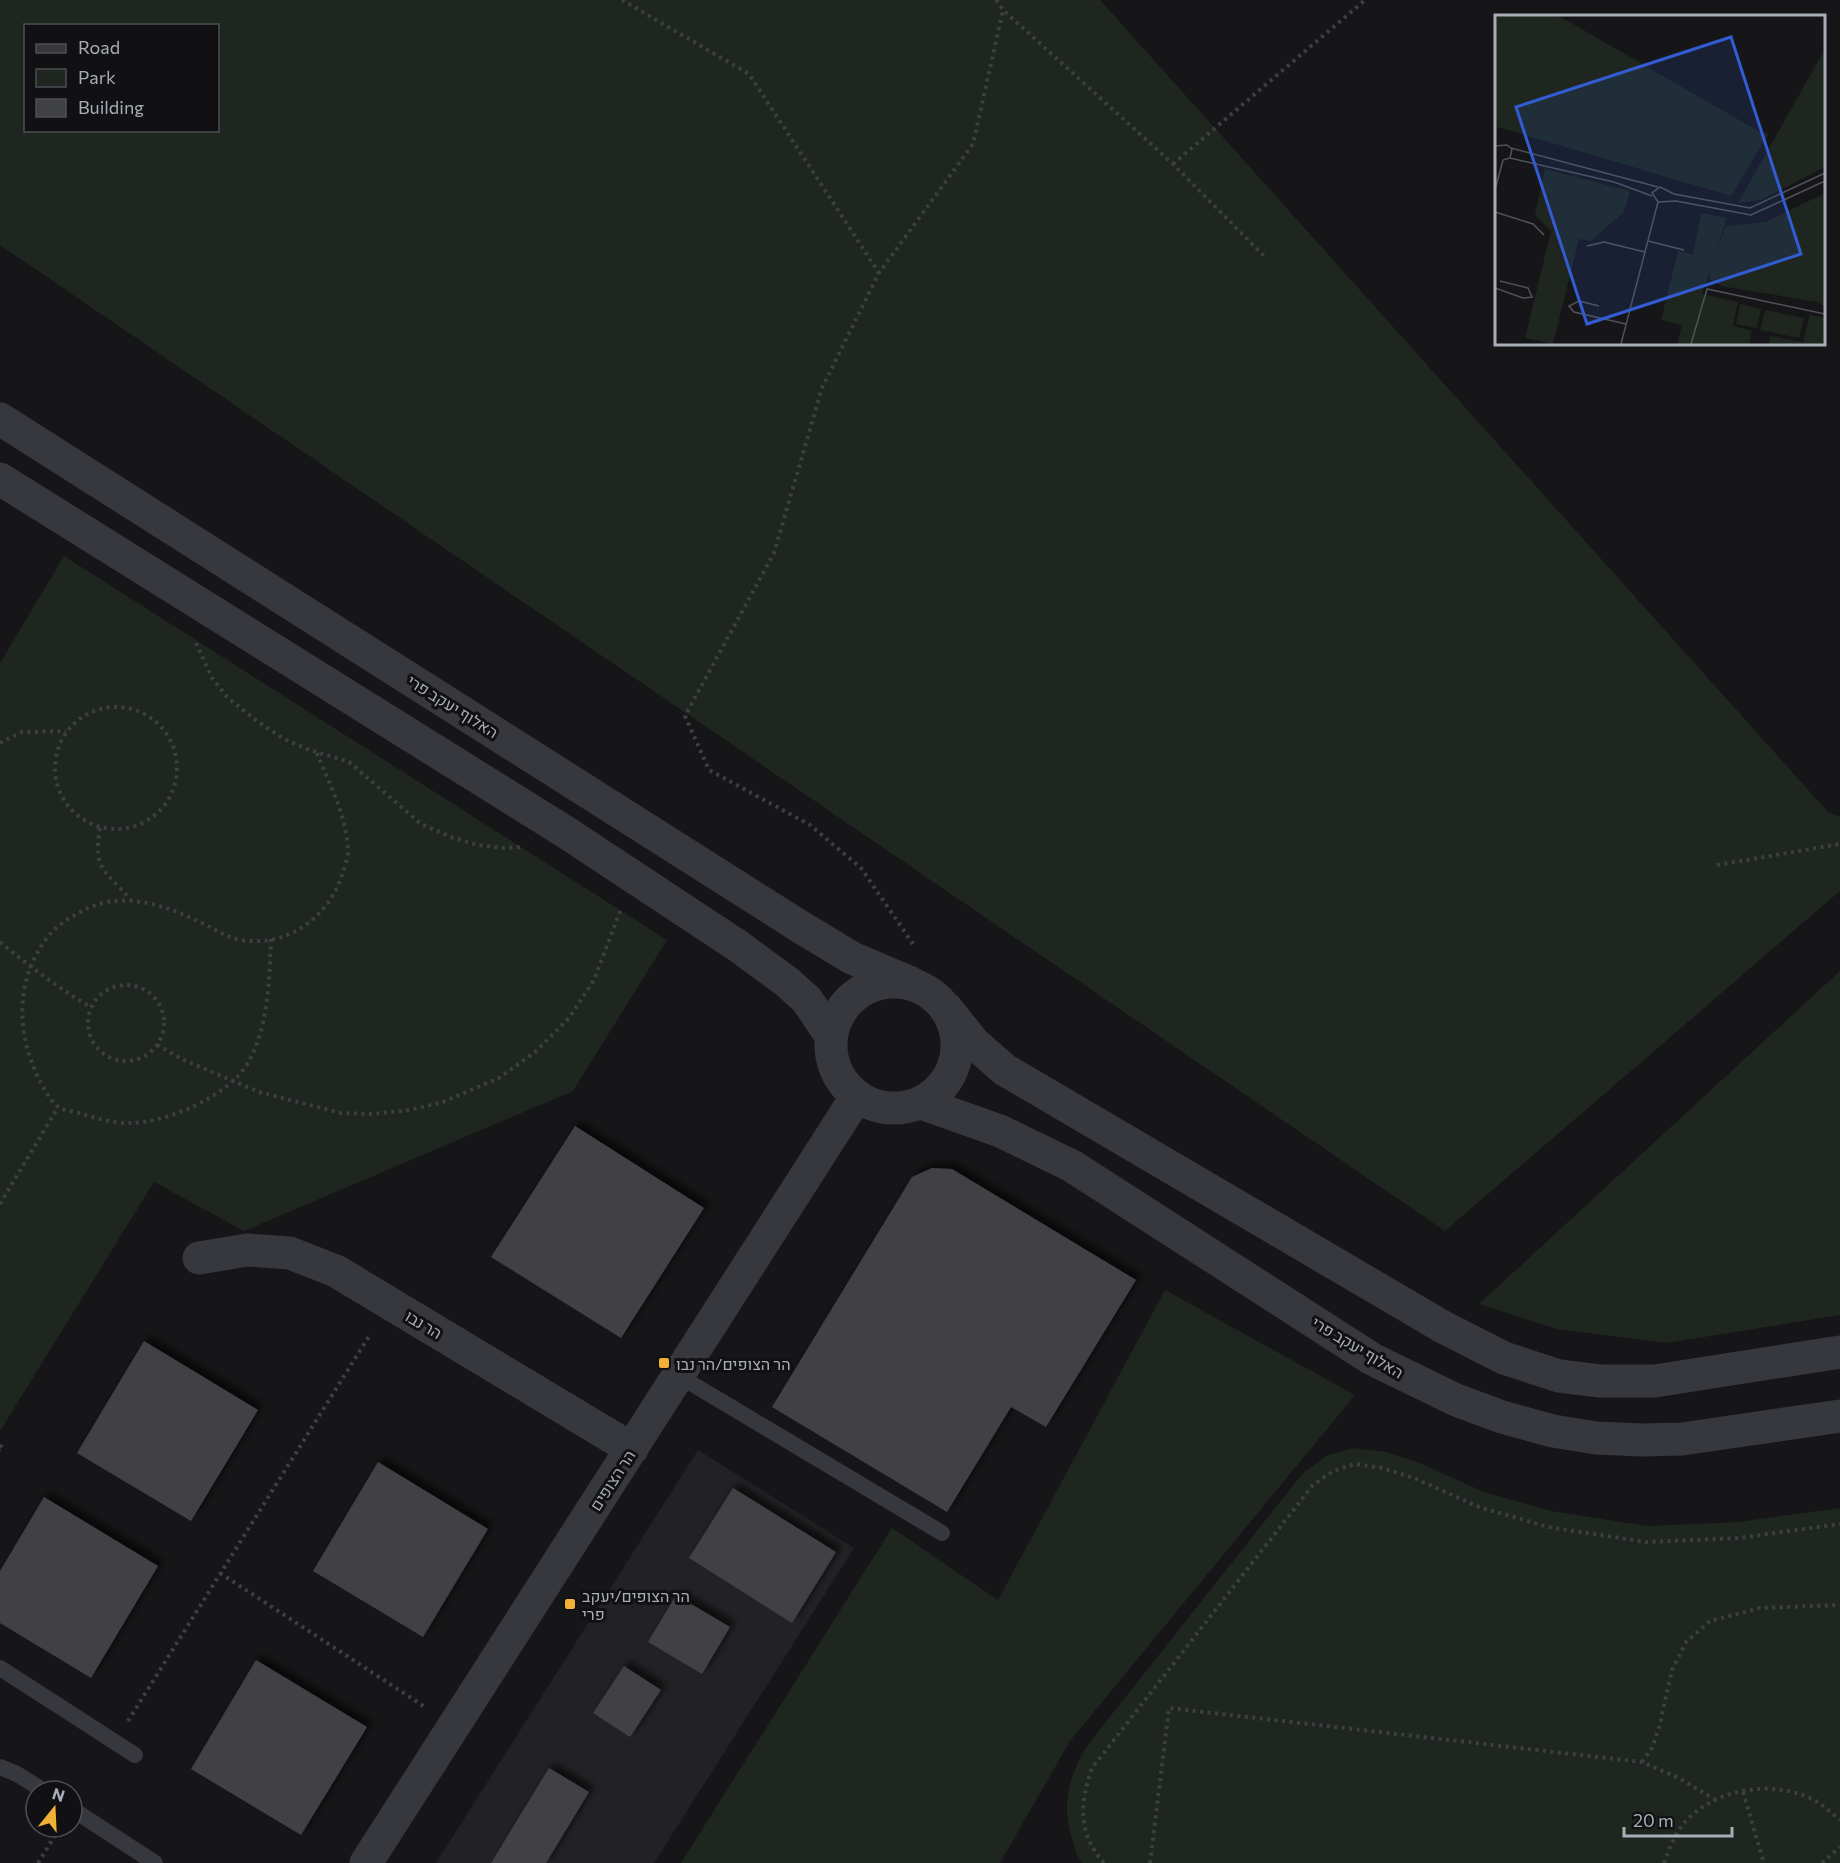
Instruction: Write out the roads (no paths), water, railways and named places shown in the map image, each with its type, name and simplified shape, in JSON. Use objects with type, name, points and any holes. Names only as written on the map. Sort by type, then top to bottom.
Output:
[{"type":"street","name":"האלוף יעקב פרי","points":[[0,418],[799,926],[852,958],[930,995],[974,1043],[1005,1070],[1443,1327],[1504,1358],[1559,1376],[1600,1381],[1655,1381],[1840,1352]]},
{"type":"street","points":[[0,479],[558,827],[738,946],[787,982],[807,1000],[831,1036]]},
{"type":"street","points":[[890,981],[930,995],[956,1029],[958,1051],[952,1072],[939,1090],[921,1103],[899,1108],[877,1106],[857,1096],[836,1070],[831,1053],[831,1036],[838,1015],[851,998],[868,986],[890,981]]},
{"type":"street","name":"הר הצופים","points":[[366,1863],[857,1096]]},
{"type":"street","name":"האלוף יעקב פרי","points":[[921,1103],[1000,1131],[1072,1166],[1372,1359],[1456,1400],[1502,1417],[1553,1431],[1596,1438],[1642,1440],[1682,1439],[1840,1416]]},
{"type":"street","name":"הר נבו","points":[[199,1258],[247,1250],[290,1253],[336,1271],[632,1449]]},
{"type":"lane","points":[[678,1376],[942,1533]]},
{"type":"lane","points":[[0,1668],[135,1755]]},
{"type":"lane","points":[[0,1767],[25,1779]]},
{"type":"lane","points":[[84,1817],[155,1863]]},
{"type":"place","name":"הר הצופים/הר נבו","points":[[664,1363]]},
{"type":"place","name":"הר הצופים/יעקב פרי","points":[[570,1604]]}]
